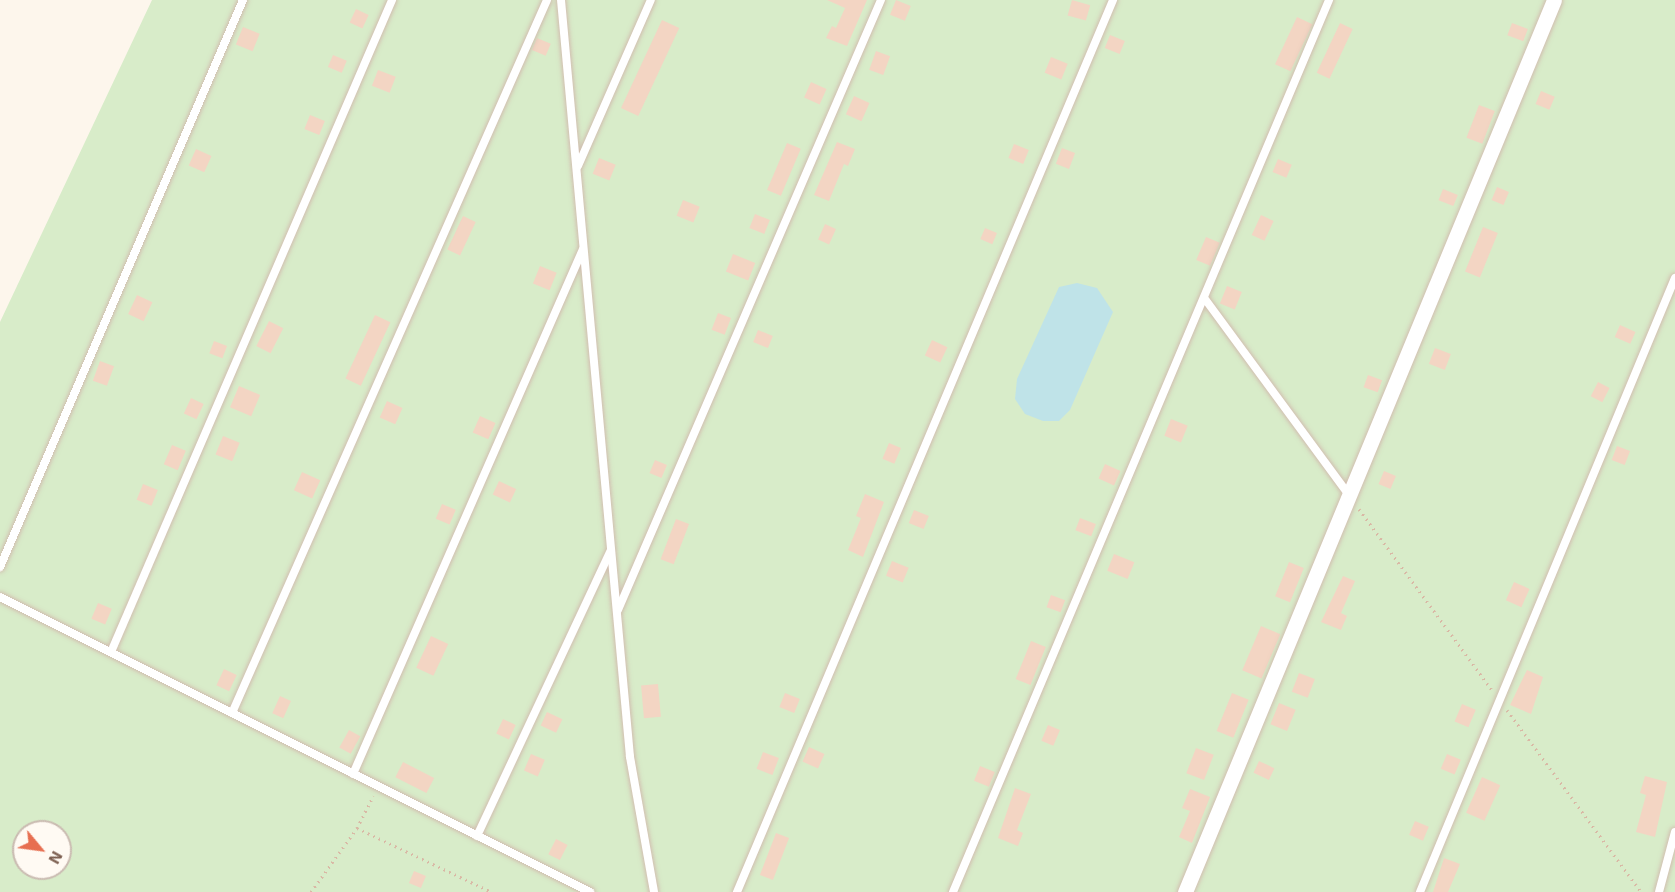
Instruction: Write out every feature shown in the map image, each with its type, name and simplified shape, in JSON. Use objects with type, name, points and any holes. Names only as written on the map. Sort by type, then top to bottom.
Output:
[{"type":"street","points":[[1185,892],[1554,0]]},
{"type":"lane","points":[[0,567],[243,0]]},
{"type":"lane","points":[[111,652],[392,0]]},
{"type":"lane","points":[[232,713],[547,0]]},
{"type":"lane","points":[[561,0],[630,757],[654,892]]},
{"type":"lane","points":[[577,169],[651,0]]},
{"type":"lane","points":[[617,614],[881,0]]},
{"type":"lane","points":[[737,892],[1113,0]]},
{"type":"lane","points":[[953,892],[1205,299],[1329,0]]},
{"type":"lane","points":[[353,774],[584,248]]},
{"type":"lane","points":[[1420,892],[1675,278]]},
{"type":"lane","points":[[1205,299],[1349,495]]},
{"type":"lane","points":[[477,836],[611,550]]},
{"type":"lane","points":[[0,597],[590,892]]},
{"type":"lane","points":[[1659,892],[1675,832]]},
{"type":"path","points":[[311,892],[357,828],[378,786]]},
{"type":"path","points":[[357,828],[492,892]]},
{"type":"green space","points":[[152,0],[1675,0],[1675,892],[0,892],[0,322]]},
{"type":"water","points":[[1077,283],[1097,288],[1113,312],[1070,410],[1059,421],[1043,421],[1025,414],[1015,399],[1017,379],[1059,287]]},
{"type":"building","points":[[827,0],[867,0],[847,46],[826,38],[832,26],[836,28],[845,8]]},
{"type":"building","points":[[896,0],[911,6],[905,21],[890,15]]},
{"type":"building","points":[[1072,0],[1090,5],[1086,21],[1068,15]]},
{"type":"building","points":[[356,9],[369,15],[362,29],[350,23]]},
{"type":"building","points":[[1297,17],[1312,24],[1290,71],[1275,64]]},
{"type":"building","points":[[662,20],[679,28],[638,116],[621,108]]},
{"type":"building","points":[[1340,23],[1353,29],[1329,79],[1317,73]]},
{"type":"building","points":[[1512,23],[1528,29],[1523,41],[1507,35]]},
{"type":"building","points":[[243,27],[260,34],[253,51],[236,45]]},
{"type":"building","points":[[1110,35],[1125,41],[1120,54],[1105,48]]},
{"type":"building","points":[[537,38],[551,44],[546,56],[532,50]]},
{"type":"building","points":[[876,51],[890,56],[883,75],[869,70]]},
{"type":"building","points":[[333,55],[347,61],[342,73],[328,67]]},
{"type":"building","points":[[1051,57],[1068,64],[1061,80],[1045,73]]},
{"type":"building","points":[[378,70],[396,77],[390,93],[372,86]]},
{"type":"building","points":[[811,82],[827,89],[820,104],[804,98]]},
{"type":"building","points":[[1541,91],[1555,97],[1549,110],[1536,104]]},
{"type":"building","points":[[854,96],[870,103],[861,121],[846,114]]},
{"type":"building","points":[[1479,105],[1495,111],[1482,144],[1466,138]]},
{"type":"building","points":[[310,115],[325,121],[319,135],[304,129]]},
{"type":"building","points":[[837,142],[855,149],[848,166],[844,164],[829,201],[814,195]]},
{"type":"building","points":[[787,143],[801,149],[781,196],[767,190]]},
{"type":"building","points":[[1014,144],[1029,150],[1023,164],[1008,158]]},
{"type":"building","points":[[1062,148],[1075,153],[1069,169],[1056,164]]},
{"type":"building","points":[[196,149],[212,156],[204,172],[189,165]]},
{"type":"building","points":[[599,158],[616,165],[609,181],[593,174]]},
{"type":"building","points":[[1278,159],[1292,165],[1286,178],[1273,172]]},
{"type":"building","points":[[1497,187],[1509,192],[1503,205],[1492,200]]},
{"type":"building","points":[[1443,189],[1458,195],[1453,206],[1439,200]]},
{"type":"building","points":[[683,200],[700,207],[693,223],[677,216]]},
{"type":"building","points":[[755,214],[770,220],[764,234],[749,228]]},
{"type":"building","points":[[1261,215],[1274,221],[1264,241],[1252,235]]},
{"type":"building","points":[[463,216],[476,222],[460,255],[447,250]]},
{"type":"building","points":[[825,224],[836,229],[829,244],[818,240]]},
{"type":"building","points":[[1483,227],[1498,233],[1480,277],[1465,272]]},
{"type":"building","points":[[985,228],[997,233],[992,244],[980,239]]},
{"type":"building","points":[[1206,237],[1220,243],[1210,266],[1196,260]]},
{"type":"building","points":[[733,254],[755,263],[748,281],[726,272]]},
{"type":"building","points":[[540,266],[557,273],[550,290],[533,284]]},
{"type":"building","points":[[1227,286],[1242,292],[1235,310],[1220,304]]},
{"type":"building","points":[[137,295],[152,302],[144,321],[128,314]]},
{"type":"building","points":[[718,313],[731,318],[725,335],[712,330]]},
{"type":"building","points":[[375,315],[390,322],[361,386],[345,378]]},
{"type":"building","points":[[269,321],[283,328],[271,353],[256,346]]},
{"type":"building","points":[[1620,325],[1636,332],[1630,344],[1615,337]]},
{"type":"building","points":[[758,330],[773,336],[768,348],[753,342]]},
{"type":"building","points":[[932,340],[947,347],[940,363],[925,355]]},
{"type":"building","points":[[214,341],[227,346],[222,358],[209,353]]},
{"type":"building","points":[[1435,348],[1451,354],[1445,370],[1429,364]]},
{"type":"building","points":[[100,361],[114,366],[107,386],[93,381]]},
{"type":"building","points":[[1368,375],[1382,380],[1378,392],[1364,387]]},
{"type":"building","points":[[1598,382],[1610,388],[1602,402],[1591,396]]},
{"type":"building","points":[[239,386],[260,395],[251,416],[230,407]]},
{"type":"building","points":[[191,398],[204,404],[197,419],[184,413]]},
{"type":"building","points":[[387,401],[403,408],[395,424],[380,417]]},
{"type":"building","points":[[480,416],[496,423],[488,439],[473,432]]},
{"type":"building","points":[[1171,419],[1188,426],[1181,442],[1164,436]]},
{"type":"building","points":[[223,436],[240,443],[232,461],[216,455]]},
{"type":"building","points":[[889,443],[901,448],[894,464],[882,459]]},
{"type":"building","points":[[172,445],[186,451],[178,470],[164,464]]},
{"type":"building","points":[[1617,446],[1630,451],[1625,465],[1612,460]]},
{"type":"building","points":[[655,460],[667,465],[661,478],[650,473]]},
{"type":"building","points":[[1105,464],[1121,471],[1114,486],[1098,479]]},
{"type":"building","points":[[1384,471],[1396,476],[1390,489],[1379,484]]},
{"type":"building","points":[[302,472],[320,480],[312,498],[294,490]]},
{"type":"building","points":[[499,481],[516,489],[510,503],[493,495]]},
{"type":"building","points":[[143,484],[158,490],[151,506],[137,500]]},
{"type":"building","points":[[865,494],[884,502],[863,557],[848,550],[861,518],[856,516]]},
{"type":"building","points":[[442,504],[456,510],[450,525],[436,519]]},
{"type":"building","points":[[914,510],[929,516],[924,529],[909,523]]},
{"type":"building","points":[[1080,518],[1096,524],[1091,536],[1075,530]]},
{"type":"building","points":[[676,519],[689,524],[674,564],[661,559]]},
{"type":"building","points":[[1114,554],[1134,562],[1128,579],[1107,571]]},
{"type":"building","points":[[892,561],[909,568],[903,583],[886,576]]},
{"type":"building","points":[[1289,562],[1304,568],[1290,602],[1275,596]]},
{"type":"building","points":[[1343,576],[1355,581],[1341,613],[1347,616],[1341,630],[1321,622]]},
{"type":"building","points":[[1514,582],[1530,589],[1521,607],[1506,600]]},
{"type":"building","points":[[1051,595],[1065,600],[1061,612],[1047,607]]},
{"type":"building","points":[[98,603],[112,609],[105,625],[91,619]]},
{"type":"building","points":[[1261,626],[1280,634],[1262,678],[1242,670]]},
{"type":"building","points":[[431,636],[448,644],[433,676],[416,668]]},
{"type":"building","points":[[1031,641],[1046,647],[1030,685],[1016,679]]},
{"type":"building","points":[[224,669],[237,675],[229,691],[216,685]]},
{"type":"building","points":[[1527,670],[1543,677],[1531,714],[1510,705]]},
{"type":"building","points":[[1299,673],[1315,679],[1308,698],[1292,692]]},
{"type":"building","points":[[658,684],[661,717],[644,718],[641,685]]},
{"type":"building","points":[[785,693],[800,699],[794,713],[779,707]]},
{"type":"building","points":[[1232,693],[1249,700],[1233,738],[1217,731]]},
{"type":"building","points":[[280,696],[291,701],[283,718],[272,713]]},
{"type":"building","points":[[1279,703],[1296,710],[1287,731],[1270,724]]},
{"type":"building","points":[[1462,704],[1476,710],[1468,727],[1455,721]]},
{"type":"building","points":[[547,712],[562,719],[556,733],[541,726]]},
{"type":"building","points":[[503,719],[516,725],[509,739],[496,734]]},
{"type":"building","points":[[1048,725],[1060,730],[1053,746],[1041,741]]},
{"type":"building","points":[[349,730],[360,736],[351,754],[339,747]]},
{"type":"building","points":[[809,747],[825,754],[818,769],[802,762]]},
{"type":"building","points":[[1196,748],[1214,755],[1204,780],[1186,773]]},
{"type":"building","points":[[763,752],[779,758],[772,775],[757,769]]},
{"type":"building","points":[[531,754],[545,760],[538,776],[524,771]]},
{"type":"building","points":[[1447,754],[1461,760],[1455,775],[1441,769]]},
{"type":"building","points":[[1259,761],[1274,768],[1269,780],[1254,773]]},
{"type":"building","points":[[403,762],[434,778],[426,793],[395,777]]},
{"type":"building","points":[[980,766],[995,772],[989,787],[974,781]]},
{"type":"building","points":[[1645,776],[1667,782],[1655,837],[1636,832],[1646,795],[1640,793]]},
{"type":"building","points":[[1482,777],[1500,785],[1484,821],[1466,813]]},
{"type":"building","points":[[1015,788],[1031,794],[1017,830],[1023,833],[1018,846],[998,838]]},
{"type":"building","points":[[1190,789],[1210,797],[1192,843],[1179,837],[1190,811],[1182,808]]},
{"type":"building","points":[[1415,821],[1429,827],[1423,841],[1409,835]]},
{"type":"building","points":[[776,833],[789,838],[773,880],[760,875]]},
{"type":"building","points":[[556,839],[568,845],[560,860],[548,854]]},
{"type":"building","points":[[1444,858],[1460,864],[1448,892],[1433,892]]},
{"type":"building","points":[[414,871],[426,876],[421,888],[409,883]]}]
